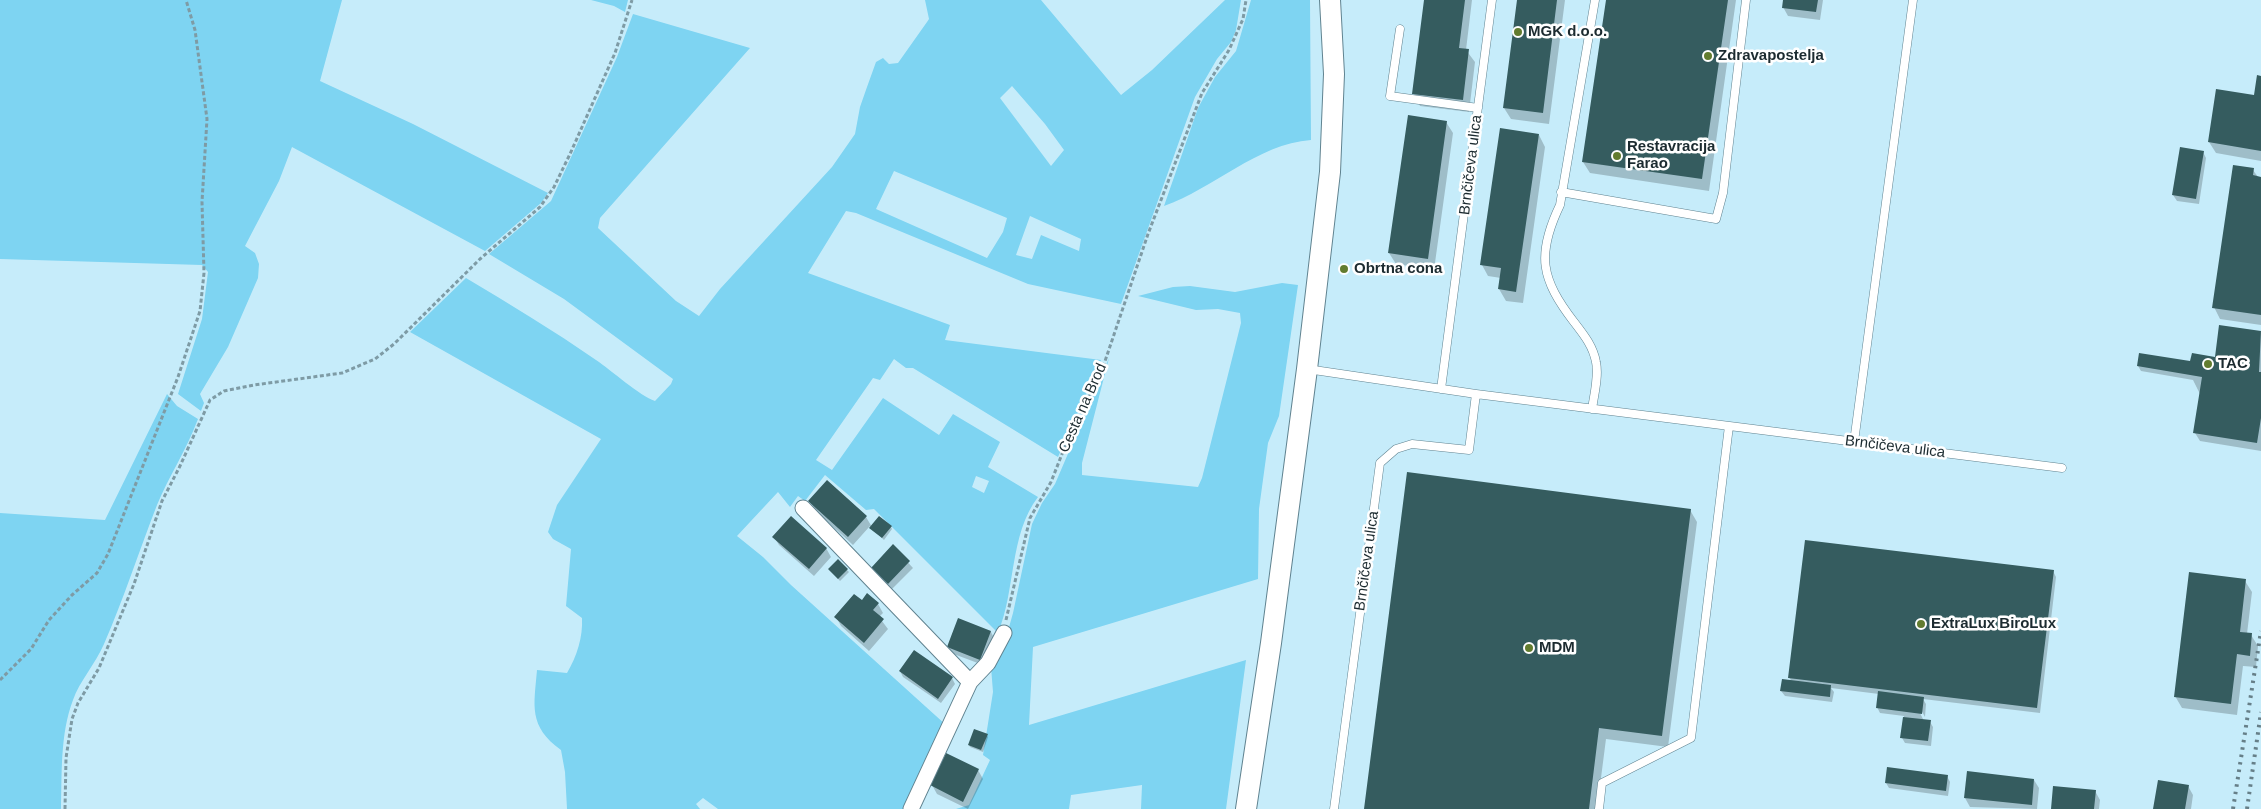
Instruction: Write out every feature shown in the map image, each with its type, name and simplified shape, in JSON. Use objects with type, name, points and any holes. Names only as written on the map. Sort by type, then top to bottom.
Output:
[{"type":"street","points":[[1246,809],[1271,643],[1307,369],[1333,128],[1334,74],[1330,0]]},
{"type":"street","points":[[803,508],[970,682]]},
{"type":"street","points":[[911,809],[970,682],[988,663],[1004,633]]},
{"type":"lane","name":"Brnčičeva ulica","points":[[1441,389],[1492,0]]},
{"type":"lane","points":[[1592,409],[1597,364],[1590,343],[1556,300],[1547,278],[1544,263],[1549,230],[1560,205],[1595,0]]},
{"type":"lane","points":[[1562,192],[1716,219],[1723,193],[1746,0]]},
{"type":"lane","points":[[1854,442],[1913,0]]},
{"type":"lane","points":[[1400,28],[1390,96],[1478,108]]},
{"type":"lane","name":"Brnčičeva ulica","points":[[1307,369],[1476,394],[2062,468]]},
{"type":"lane","name":"Brnčičeva ulica","points":[[1334,809],[1380,463],[1396,449],[1412,444],[1469,450],[1476,394]]},
{"type":"lane","points":[[1599,809],[1602,782],[1691,738],[1729,426]]},
{"type":"path","points":[[0,680],[32,649],[49,620],[72,595],[97,573],[108,554],[178,377],[198,318],[204,273],[202,202],[207,119],[195,30],[186,0]]},
{"type":"path","points":[[65,809],[66,758],[72,719],[78,703],[99,668],[134,584],[162,501],[210,400],[224,391],[254,385],[335,375],[357,368],[375,358],[394,344],[480,259],[540,207],[549,198],[570,154],[614,53],[632,0]]},
{"type":"path","name":"Cesta na Brod","points":[[1004,633],[1030,518],[1051,482],[1064,449],[1102,370],[1148,234],[1202,93],[1229,50],[1243,19],[1246,0]]},
{"type":"shaded area","points":[[0,0],[342,0],[320,81],[413,124],[548,193],[541,203],[485,251],[292,147],[279,181],[245,246],[255,253],[259,264],[258,278],[228,347],[200,394],[204,403],[201,411],[178,394],[202,319],[208,272],[202,265],[0,259]]},
{"type":"shaded area","points":[[591,0],[628,0],[625,12],[614,6]]},
{"type":"shaded area","points":[[925,0],[1041,0],[1121,95],[1152,70],[1225,0],[1241,0],[1236,30],[1231,42],[1217,59],[1195,97],[1121,304],[1028,284],[856,213],[846,211],[808,273],[950,325],[945,340],[1101,360],[1058,457],[913,368],[906,368],[894,359],[880,380],[873,378],[816,460],[832,470],[883,398],[939,435],[953,414],[1000,442],[988,467],[1038,497],[1022,528],[1017,545],[1008,599],[998,633],[874,509],[866,510],[825,475],[805,501],[798,496],[790,507],[778,492],[737,536],[763,557],[791,585],[946,725],[907,809],[718,809],[703,798],[696,804],[700,809],[567,809],[565,772],[561,750],[550,741],[538,724],[535,714],[535,694],[537,670],[567,673],[579,646],[582,618],[566,606],[571,549],[553,539],[548,532],[557,505],[601,439],[410,332],[466,278],[564,339],[642,394],[655,401],[671,384],[673,379],[564,299],[489,254],[551,201],[617,57],[633,14],[750,48],[600,218],[598,228],[676,301],[699,316],[720,289],[832,167],[855,134],[860,107],[876,62],[883,58],[889,64],[898,63],[929,19]],"holes":[[[1012,86],[1045,124],[1064,150],[1051,166],[1000,98]],[[894,171],[1007,218],[1003,232],[987,258],[876,209]],[[1030,216],[1081,239],[1079,251],[1041,235],[1032,259],[1016,255]],[[976,476],[989,481],[984,493],[972,487]]]},
{"type":"shaded area","points":[[1251,0],[1310,0],[1311,140],[1291,143],[1254,158],[1200,189],[1164,206],[1198,108],[1215,77],[1236,51]]},
{"type":"shaded area","points":[[1282,283],[1298,285],[1279,416],[1268,443],[1259,509],[1258,579],[1033,647],[1029,725],[1246,660],[1226,809],[1141,809],[1142,785],[1071,795],[1069,809],[956,809],[969,805],[990,760],[983,755],[993,692],[991,667],[1006,638],[1032,524],[1042,503],[1055,484],[1109,358],[1082,463],[1082,475],[1198,487],[1202,478],[1241,323],[1240,313],[1218,309],[1196,310],[1138,296],[1173,287],[1190,286],[1235,292]]},
{"type":"shaded area","points":[[167,394],[177,406],[198,419],[157,505],[104,644],[79,686],[73,700],[64,740],[61,809],[0,809],[0,513],[105,520]]},
{"type":"building","points":[[1424,0],[1465,0],[1459,48],[1469,49],[1463,100],[1412,94]]},
{"type":"building","points":[[1517,0],[1557,0],[1543,113],[1503,108]]},
{"type":"building","points":[[1606,0],[1728,0],[1702,179],[1582,162]]},
{"type":"building","points":[[1783,0],[1818,0],[1816,12],[1782,8]]},
{"type":"building","points":[[2257,75],[2261,76],[2261,151],[2208,142],[2216,89],[2254,95]]},
{"type":"building","points":[[1408,115],[1447,121],[1428,259],[1388,253]]},
{"type":"building","points":[[1500,128],[1539,134],[1516,292],[1498,289],[1501,268],[1480,265]]},
{"type":"building","points":[[2180,147],[2204,151],[2196,199],[2172,195]]},
{"type":"building","points":[[2233,165],[2254,168],[2253,175],[2261,177],[2261,315],[2212,308]]},
{"type":"building","points":[[2219,325],[2261,331],[2259,372],[2261,372],[2261,418],[2257,443],[2193,433],[2202,377],[2137,366],[2139,353],[2190,361],[2192,353],[2215,357]]},
{"type":"building","name":"MDM","points":[[1407,472],[1691,509],[1662,736],[1599,728],[1589,809],[1364,809]]},
{"type":"building","points":[[827,480],[867,516],[848,537],[808,501]]},
{"type":"building","points":[[791,516],[827,548],[809,569],[772,537]]},
{"type":"building","points":[[879,516],[892,526],[882,538],[869,528]]},
{"type":"building","name":"ExtraLux BiroLux","points":[[1805,540],[2054,570],[2037,708],[1788,678]]},
{"type":"building","points":[[893,544],[910,561],[888,584],[871,568]]},
{"type":"building","points":[[838,559],[848,569],[838,579],[828,569]]},
{"type":"building","points":[[2189,572],[2246,579],[2240,632],[2252,633],[2250,656],[2237,654],[2231,704],[2174,697]]},
{"type":"building","points":[[867,593],[879,603],[873,610],[884,619],[864,643],[834,617],[854,594],[862,600]]},
{"type":"building","points":[[958,618],[991,631],[980,660],[947,647]]},
{"type":"building","points":[[914,650],[953,677],[938,699],[899,671]]},
{"type":"building","points":[[1782,679],[1831,685],[1830,697],[1780,691]]},
{"type":"building","points":[[1878,691],[1924,697],[1922,714],[1876,708]]},
{"type":"building","points":[[1903,717],[1931,720],[1928,741],[1900,738]]},
{"type":"building","points":[[974,729],[988,734],[981,750],[968,745]]},
{"type":"building","points":[[946,753],[979,769],[963,802],[930,785]]},
{"type":"building","points":[[1887,767],[1948,775],[1946,791],[1885,783]]},
{"type":"building","points":[[1967,771],[2034,779],[2032,805],[1964,798]]},
{"type":"building","points":[[2158,780],[2189,785],[2185,809],[2153,809]]},
{"type":"building","points":[[2053,786],[2096,790],[2094,809],[2051,809]]},
{"type":"railway","points":[[2233,809],[2261,631]]},
{"type":"railway","points":[[2247,809],[2261,712]]},
{"type":"place","name":"MGK d.o.o.","points":[[1518,32]]},
{"type":"place","name":"Zdravapostelja","points":[[1708,56]]},
{"type":"place","name":"Restavracija Farao","points":[[1617,156]]},
{"type":"place","name":"Obrtna cona","points":[[1344,269]]},
{"type":"place","name":"TAC","points":[[2208,364]]},
{"type":"place","name":"ExtraLux BiroLux","points":[[1921,624]]},
{"type":"place","name":"MDM","points":[[1529,648]]}]
